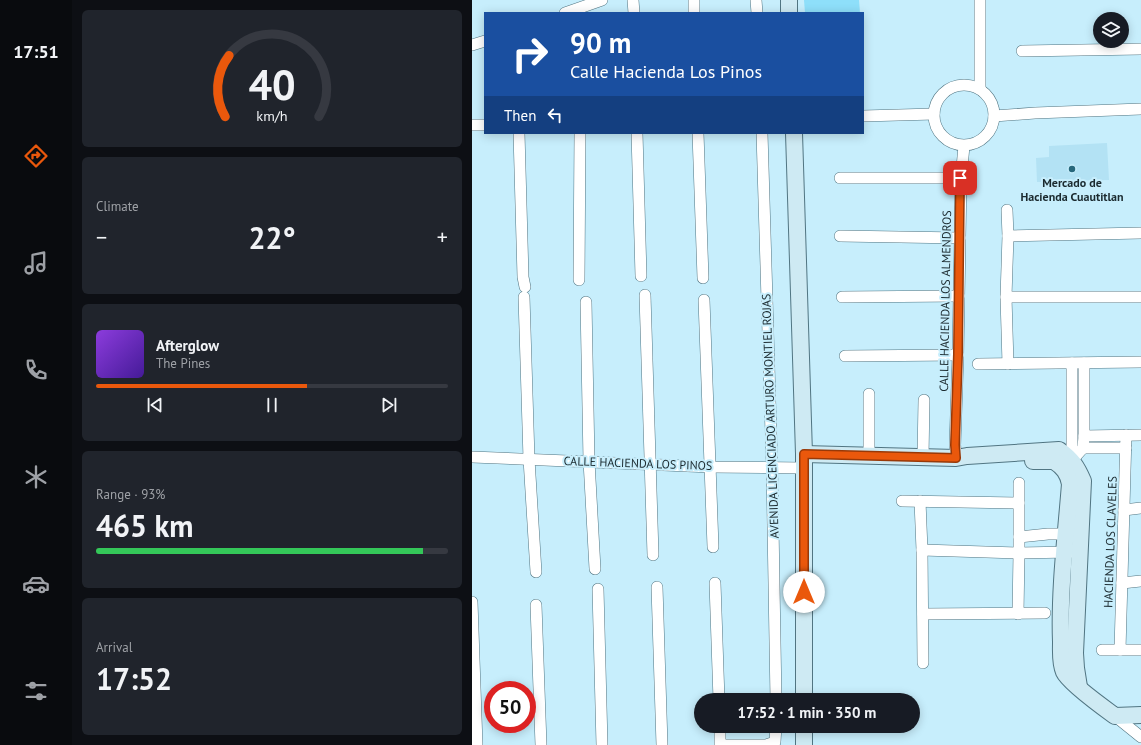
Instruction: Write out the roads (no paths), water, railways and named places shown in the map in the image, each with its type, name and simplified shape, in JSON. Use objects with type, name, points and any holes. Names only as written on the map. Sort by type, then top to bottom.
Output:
[{"type":"main road","points":[[789,0],[789,12]]},
{"type":"main road","points":[[794,134],[803,461],[804,693]]},
{"type":"main road","name":"CALLE HACIENDA LOS PINOS","points":[[803,461],[869,456],[956,458],[967,461],[1054,460],[1068,465]]},
{"type":"main road","points":[[1068,465],[1073,534],[1072,552],[1060,624],[1062,664],[1064,673],[1115,716],[1141,716]]},
{"type":"main road","points":[[804,733],[804,745]]},
{"type":"street","points":[[569,12],[602,0]]},
{"type":"street","points":[[633,0],[634,12]]},
{"type":"street","points":[[694,0],[694,12]]},
{"type":"street","points":[[756,0],[757,12]]},
{"type":"street","points":[[980,0],[980,89]]},
{"type":"street","points":[[472,45],[484,40]]},
{"type":"street","points":[[1022,51],[1141,49]]},
{"type":"street","points":[[963,84],[980,89],[986,94],[994,108],[993,126],[988,134],[973,144],[964,146],[952,143],[942,136],[936,126],[934,114],[940,97],[946,90],[963,84]]},
{"type":"street","points":[[994,116],[1141,109]]},
{"type":"street","points":[[864,116],[934,114]]},
{"type":"street","points":[[472,125],[484,125]]},
{"type":"street","points":[[519,134],[529,459],[536,572]]},
{"type":"street","points":[[578,280],[580,134]]},
{"type":"street","points":[[637,134],[641,276]]},
{"type":"street","points":[[698,134],[703,278]]},
{"type":"street","name":"AVENIDA LICENCIADO ARTURO MONTIEL ROJAS","points":[[762,134],[772,467],[776,693]]},
{"type":"street","name":"CALLE HACIENDA LOS ALMENDROS","points":[[956,458],[960,178],[964,146]]},
{"type":"street","points":[[840,178],[960,178]]},
{"type":"street","points":[[1008,210],[1006,297],[1008,364]]},
{"type":"street","points":[[1008,236],[1141,232]]},
{"type":"street","points":[[840,236],[960,238]]},
{"type":"street","points":[[645,295],[653,555]]},
{"type":"street","points":[[842,297],[959,296]]},
{"type":"street","points":[[1006,297],[1141,297]]},
{"type":"street","points":[[704,300],[713,547]]},
{"type":"street","points":[[586,302],[589,461],[595,569]]},
{"type":"street","points":[[845,356],[958,354]]},
{"type":"street","points":[[1068,465],[1072,417],[1072,362]]},
{"type":"street","points":[[978,364],[1141,362]]},
{"type":"street","points":[[1068,465],[1082,448],[1084,436],[1084,363]]},
{"type":"street","points":[[869,394],[869,456]]},
{"type":"street","points":[[923,457],[924,400]]},
{"type":"street","points":[[1084,436],[1141,434]]},
{"type":"street","name":"HACIENDA LOS CLAVELES","points":[[1120,650],[1126,435]]},
{"type":"street","points":[[1082,448],[1126,448]]},
{"type":"street","name":"CALLE HACIENDA LOS PINOS","points":[[472,457],[711,467],[772,467],[803,461]]},
{"type":"street","points":[[1018,614],[1019,483]]},
{"type":"street","points":[[902,501],[1019,503]]},
{"type":"street","points":[[920,501],[923,663]]},
{"type":"street","points":[[1124,510],[1141,508]]},
{"type":"street","points":[[1019,536],[1073,534]]},
{"type":"street","points":[[922,550],[1019,553],[1072,552]]},
{"type":"street","points":[[1122,583],[1141,581]]},
{"type":"street","points":[[715,584],[719,693]]},
{"type":"street","points":[[657,587],[662,745]]},
{"type":"street","points":[[598,589],[602,745]]},
{"type":"street","points":[[472,602],[477,745]]},
{"type":"street","points":[[536,605],[541,745]]},
{"type":"street","points":[[923,614],[1045,614]]},
{"type":"street","points":[[1102,650],[1141,650]]},
{"type":"street","points":[[1115,716],[1141,737]]},
{"type":"street","points":[[720,733],[720,745]]},
{"type":"street","points":[[725,745],[766,745],[775,742],[776,733]]},
{"type":"place","name":"Mercado de Hacienda Cuautitlan","points":[[1072,169]]}]
